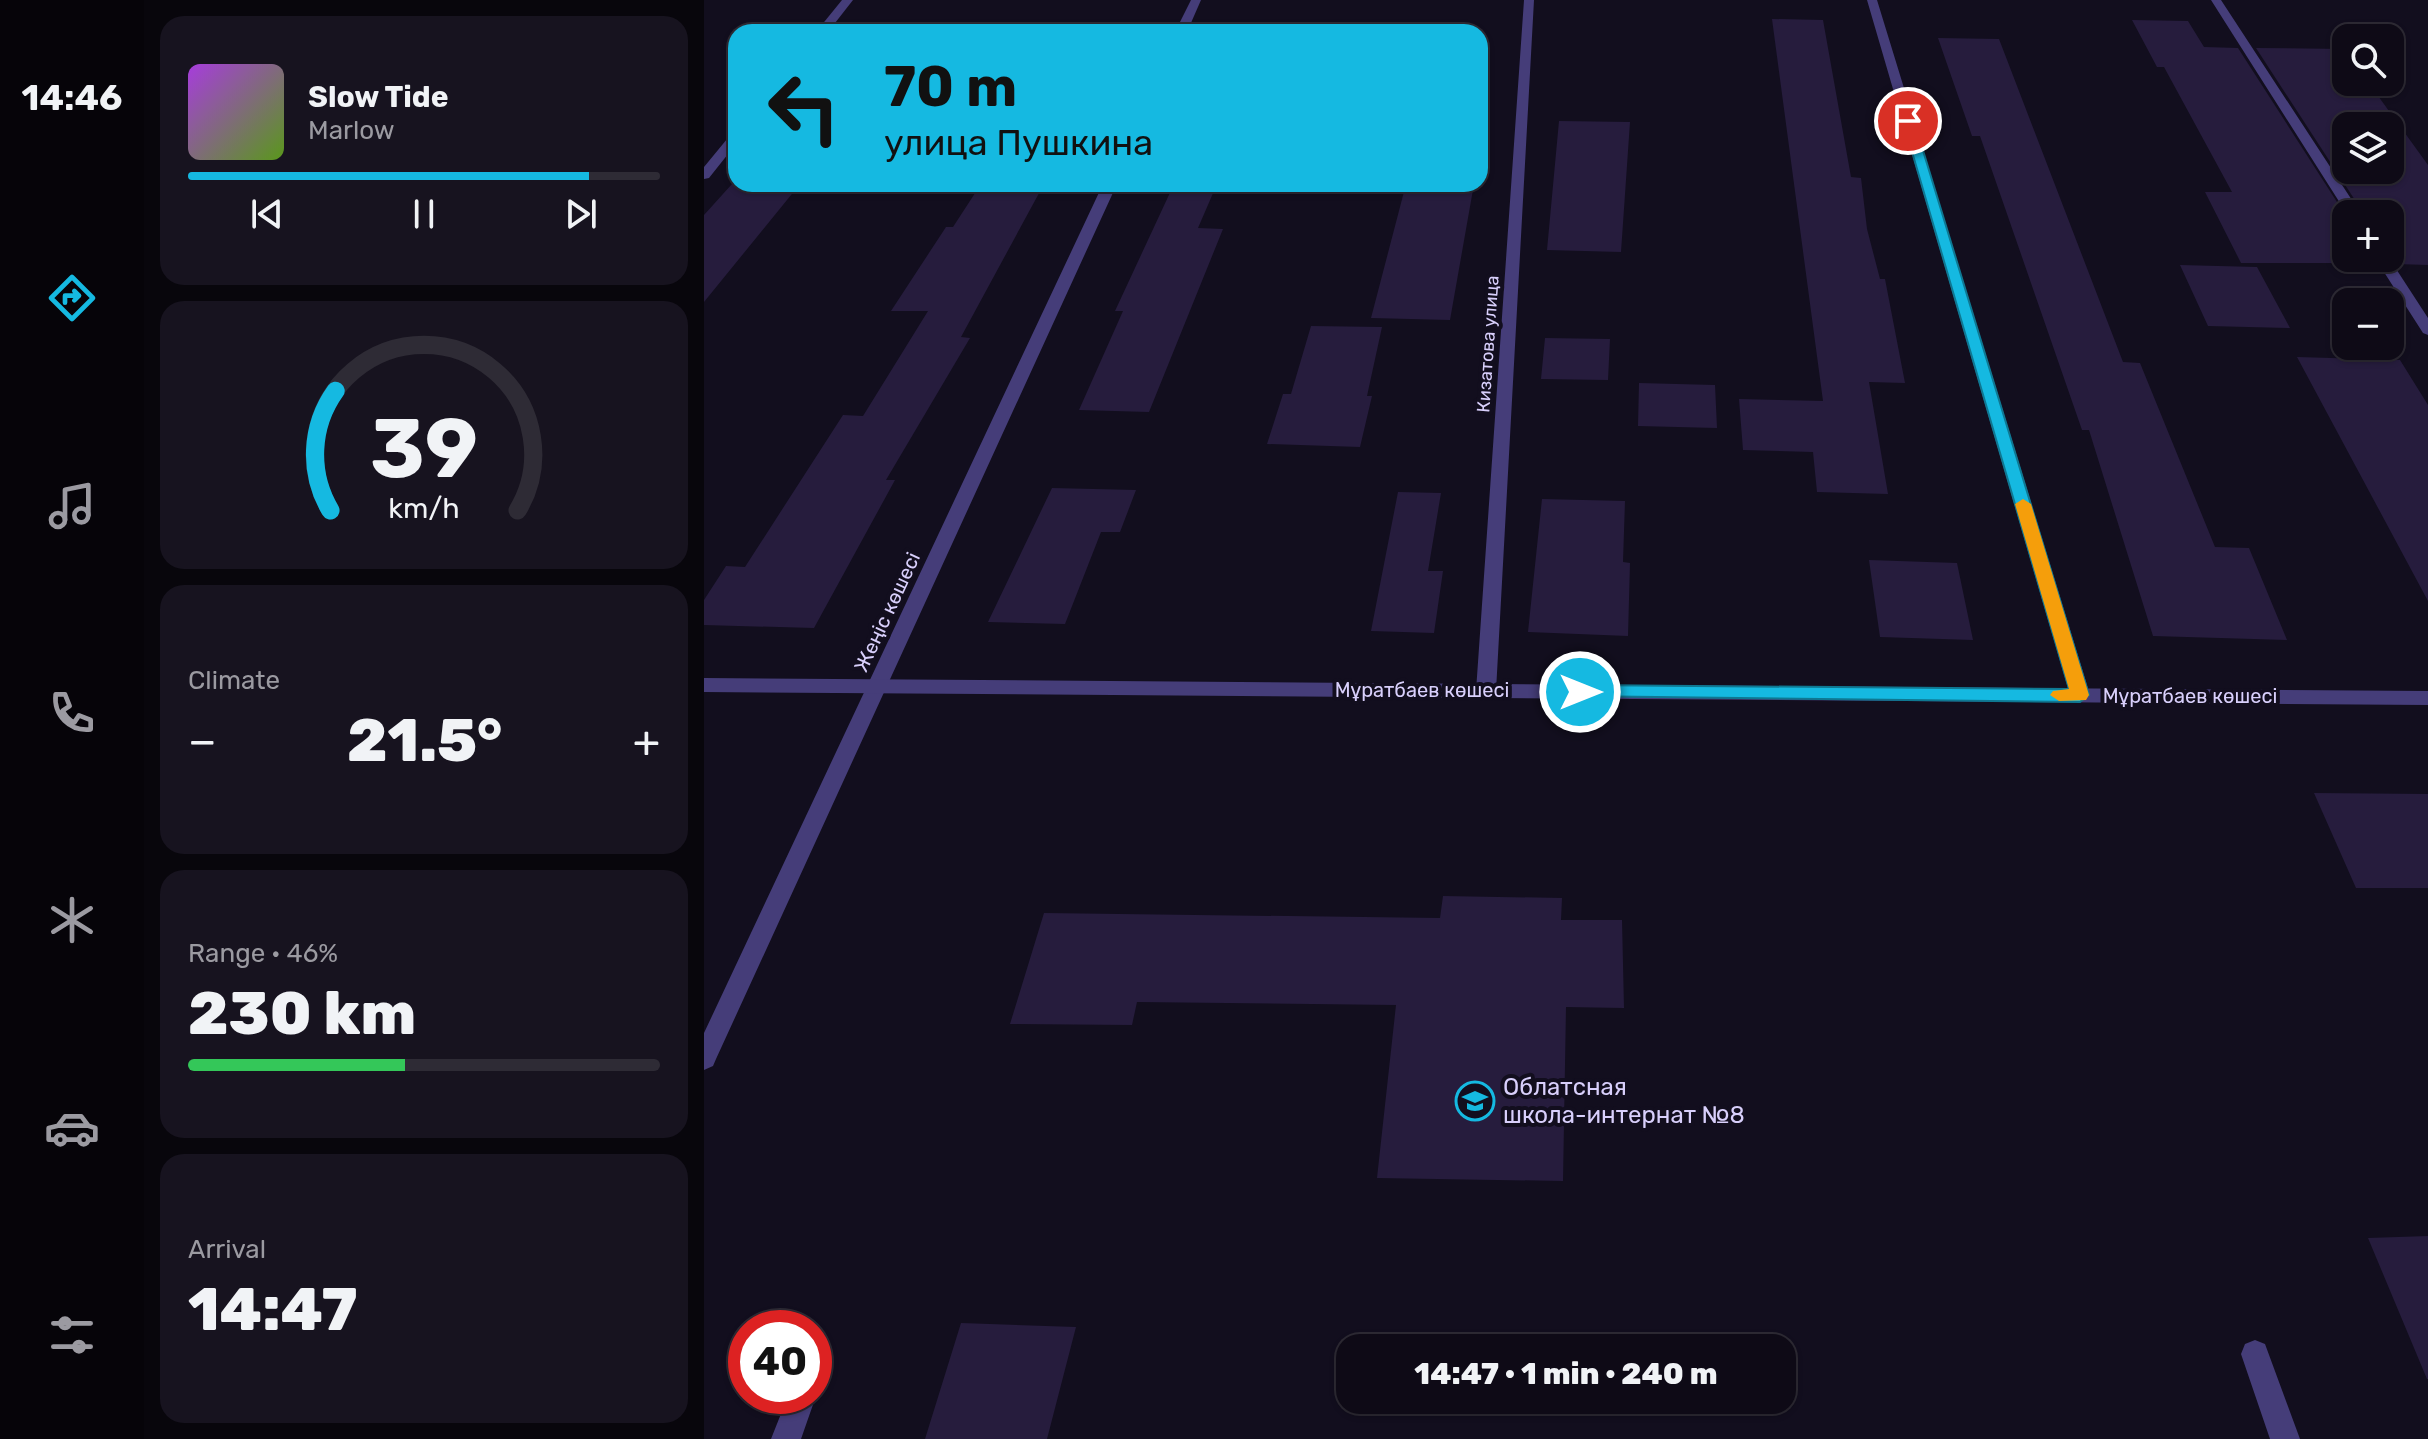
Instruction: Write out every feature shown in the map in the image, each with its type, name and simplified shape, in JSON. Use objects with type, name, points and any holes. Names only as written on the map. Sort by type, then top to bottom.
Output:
[{"type":"street","points":[[828,24],[848,0]]},
{"type":"street","points":[[1185,24],[1196,0]]},
{"type":"street","name":"Кизатова улица","points":[[1486,691],[1529,0]]},
{"type":"street","points":[[1872,0],[2080,695]]},
{"type":"street","points":[[2216,0],[2345,200]]},
{"type":"street","points":[[704,175],[728,146]]},
{"type":"street","name":"Жеңіс көшесі","points":[[704,1059],[1106,192]]},
{"type":"street","points":[[2391,272],[2428,330]]},
{"type":"street","name":"Мұратбаев көшесі","points":[[704,685],[2428,698]]},
{"type":"street","points":[[2255,1354],[2285,1439]]},
{"type":"street","points":[[786,1439],[795,1414]]},
{"type":"building","points":[[1772,19],[1823,20],[1851,177],[1861,178],[1867,229],[1880,279],[1885,279],[1905,383],[1869,382],[1888,494],[1817,492],[1813,452],[1743,450],[1739,399],[1823,401]]},
{"type":"building","points":[[2132,20],[2188,21],[2204,47],[2238,48],[2336,200],[2332,200],[2332,263],[2241,263],[2205,192],[2232,192],[2164,67],[2157,67]]},
{"type":"building","points":[[1938,38],[1999,39],[2123,362],[2140,363],[2215,547],[2249,548],[2287,640],[2153,636],[2089,430],[2082,430],[1980,136],[1972,136]]},
{"type":"building","points":[[2256,48],[2332,49],[2332,96],[2378,96],[2390,112],[2332,112],[2332,165]]},
{"type":"building","points":[[1559,121],[1630,122],[1621,252],[1547,250]]},
{"type":"building","points":[[2404,132],[2428,165],[2428,265],[2404,264],[2404,200],[2355,200],[2344,184],[2404,184]]},
{"type":"building","points":[[728,188],[728,192],[793,192],[704,302],[704,215]]},
{"type":"building","points":[[976,192],[1040,192],[961,337],[970,338],[886,480],[895,480],[814,628],[704,625],[704,600],[726,566],[745,567],[843,415],[863,416],[928,311],[891,311],[946,227],[953,227]]},
{"type":"building","points":[[1170,192],[1214,192],[1198,228],[1223,229],[1149,412],[1079,410],[1123,311],[1115,311]]},
{"type":"building","points":[[1404,192],[1473,192],[1450,320],[1371,318]]},
{"type":"building","points":[[2180,265],[2257,267],[2290,328],[2208,326]]},
{"type":"building","points":[[1311,326],[1382,327],[1367,396],[1372,396],[1360,447],[1267,444],[1283,394],[1291,394]]},
{"type":"building","points":[[1545,338],[1610,339],[1608,380],[1541,379]]},
{"type":"building","points":[[2297,357],[2400,360],[2428,405],[2428,601]]},
{"type":"building","points":[[1639,383],[1715,385],[1717,428],[1638,426]]},
{"type":"building","points":[[1052,488],[1136,490],[1120,532],[1101,532],[1065,624],[988,622]]},
{"type":"building","points":[[1398,492],[1441,493],[1428,571],[1443,571],[1434,633],[1371,631]]},
{"type":"building","points":[[1542,499],[1625,501],[1623,562],[1630,563],[1628,636],[1528,632]]},
{"type":"building","points":[[1869,560],[1957,563],[1973,640],[1880,637]]},
{"type":"building","points":[[2314,793],[2428,794],[2428,888],[2356,888]]},
{"type":"building","name":"Облатсная школа-интернат №8","points":[[1443,896],[1562,898],[1561,920],[1622,920],[1624,1008],[1566,1007],[1563,1181],[1377,1178],[1396,1005],[1137,1002],[1132,1025],[1010,1024],[1044,913],[1440,918]]},
{"type":"building","points":[[2428,1236],[2428,1379],[2427,1379],[2368,1238]]},
{"type":"building","points":[[961,1323],[1076,1327],[1047,1439],[925,1439]]},
{"type":"slow traffic","points":[[2023,504],[2080,695],[2059,695]]},
{"type":"place","name":"Облатсная школа-интернат №8","points":[[1475,1101]]},
{"type":"route","points":[[1580,692],[2080,695],[1908,121]]}]
